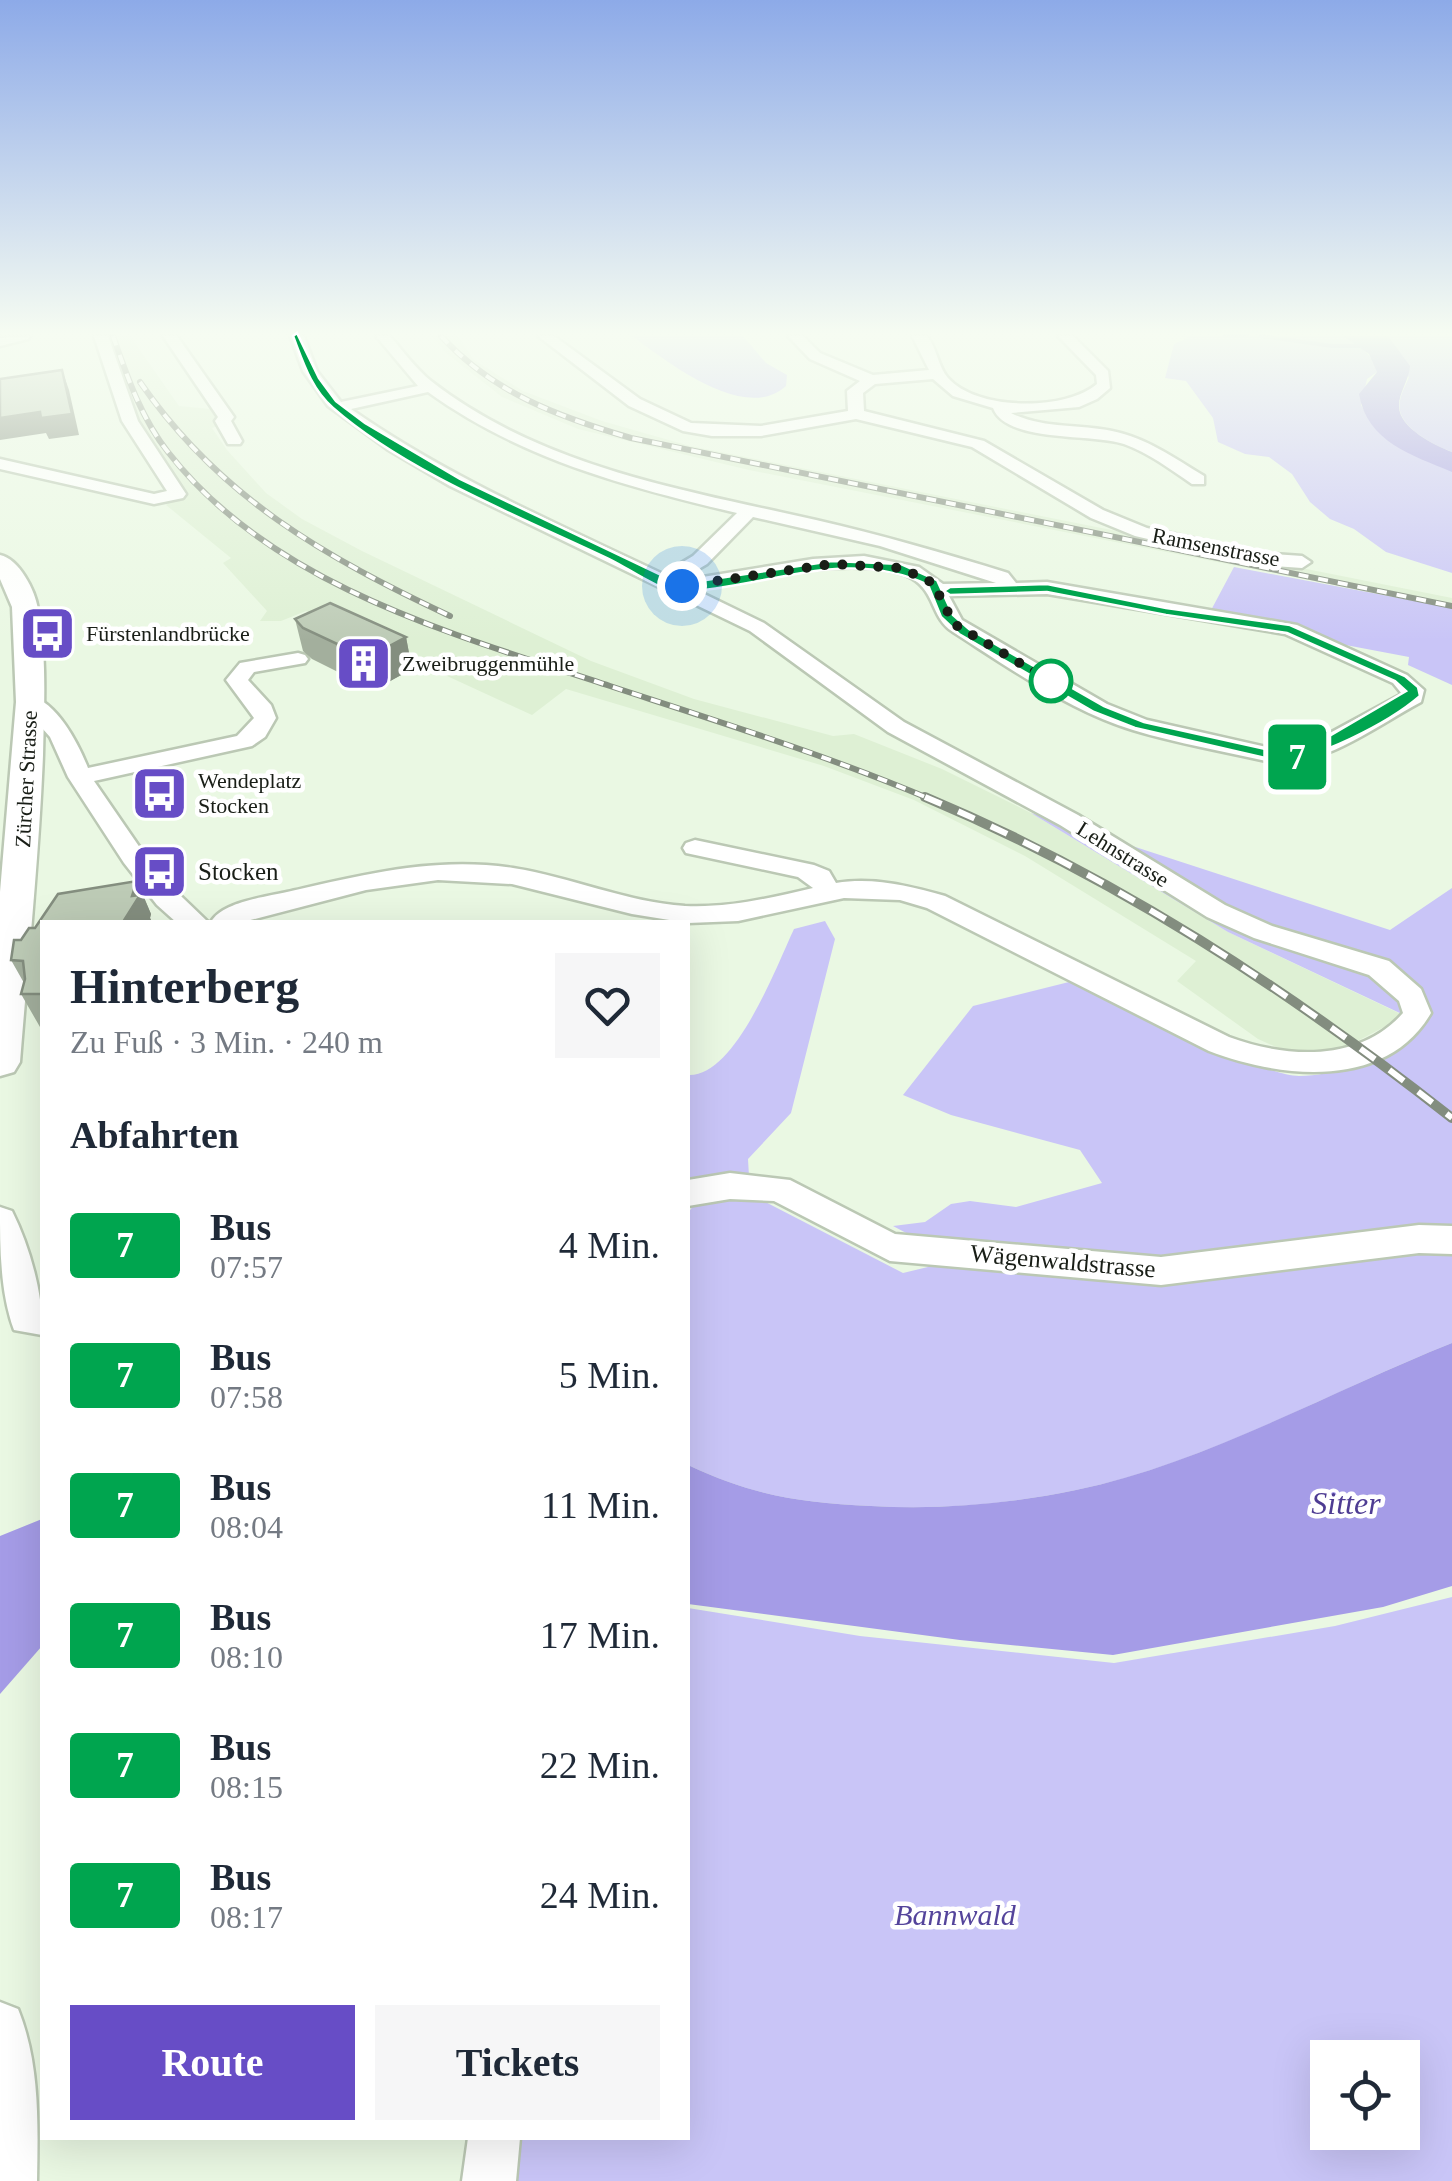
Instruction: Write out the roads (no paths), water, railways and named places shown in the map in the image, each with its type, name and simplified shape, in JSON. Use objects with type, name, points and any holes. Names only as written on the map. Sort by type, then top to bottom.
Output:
[{"type":"main road","name":"Zürcher Strasse","points":[[0,562],[16,583],[25,607],[33,760],[0,1062]]},
{"type":"street","points":[[0,464],[154,499],[177,494],[139,438]]},
{"type":"street","name":"Lehnstrasse","points":[[228,920],[341,887],[429,870],[512,876],[690,915],[747,911],[828,890],[900,891],[936,902],[1219,1044],[1264,1060],[1306,1066],[1346,1060],[1408,1028],[1417,1013],[1410,996],[1379,968],[1263,932],[1216,911],[1069,820],[930,748],[757,627],[456,482],[382,438]]},
{"type":"street","points":[[518,438],[565,459],[637,483],[926,553],[1000,577],[1010,588]]},
{"type":"street","name":"Ramsenstrasse","points":[[953,438],[978,444],[1097,514],[1150,535],[1260,559],[1302,562]]},
{"type":"street","points":[[1121,438],[1198,480]]},
{"type":"street","points":[[671,585],[749,511]]},
{"type":"street","points":[[671,585],[860,563],[910,571],[926,578],[938,590],[948,617],[964,632],[1099,709],[1140,725],[1274,756],[1304,755],[1412,696],[1413,690],[1400,678],[1296,631],[1047,588],[938,590]]},
{"type":"street","points":[[33,760],[59,762],[80,777],[244,741],[257,732],[265,718],[264,710],[238,680],[247,667],[298,658]]},
{"type":"street","points":[[30,702],[48,718],[75,761],[80,777],[165,901],[185,920]]},
{"type":"street","name":"Lehnstrasse","points":[[695,848],[804,871],[820,877],[828,890]]},
{"type":"street","name":"Wägenwaldstrasse","points":[[690,1192],[730,1186],[779,1189],[890,1247],[1161,1271],[1288,1258],[1419,1238],[1452,1240]]},
{"type":"street","points":[[0,1220],[26,1318],[40,1320]]},
{"type":"street","points":[[0,2026],[12,2102],[10,2181]]},
{"type":"street","points":[[489,2181],[494,2140]]},
{"type":"water","points":[[1385,438],[1425,438],[1452,452],[1452,472],[1422,459]]},
{"type":"water","name":"Sitter","points":[[1452,1343],[1452,1586],[1383,1607],[1113,1655],[960,1640],[690,1604],[690,1466],[756,1491],[821,1502],[923,1507],[1025,1499],[1076,1490],[1171,1463]]},
{"type":"water","points":[[40,1520],[40,1648],[0,1694],[0,1536]]},
{"type":"railway","points":[[157,438],[211,498],[259,538],[370,600],[491,647],[771,739],[926,797]]},
{"type":"railway","points":[[185,438],[240,491],[318,547],[450,616]]},
{"type":"railway","points":[[630,438],[1452,606]]},
{"type":"railway","points":[[926,797],[930,799]]},
{"type":"railway","points":[[926,797],[1065,863],[1199,939],[1328,1025],[1452,1118]]},
{"type":"place","name":"Fürstenlandbrücke","points":[[47,633]]},
{"type":"place","name":"Zweibruggenmühle","points":[[363,663]]},
{"type":"place","name":"Wendeplatz Stocken","points":[[159,793]]},
{"type":"place","name":"Stocken","points":[[159,871]]},
{"type":"park label","name":"Bannwald","points":[[955,1914]]}]
